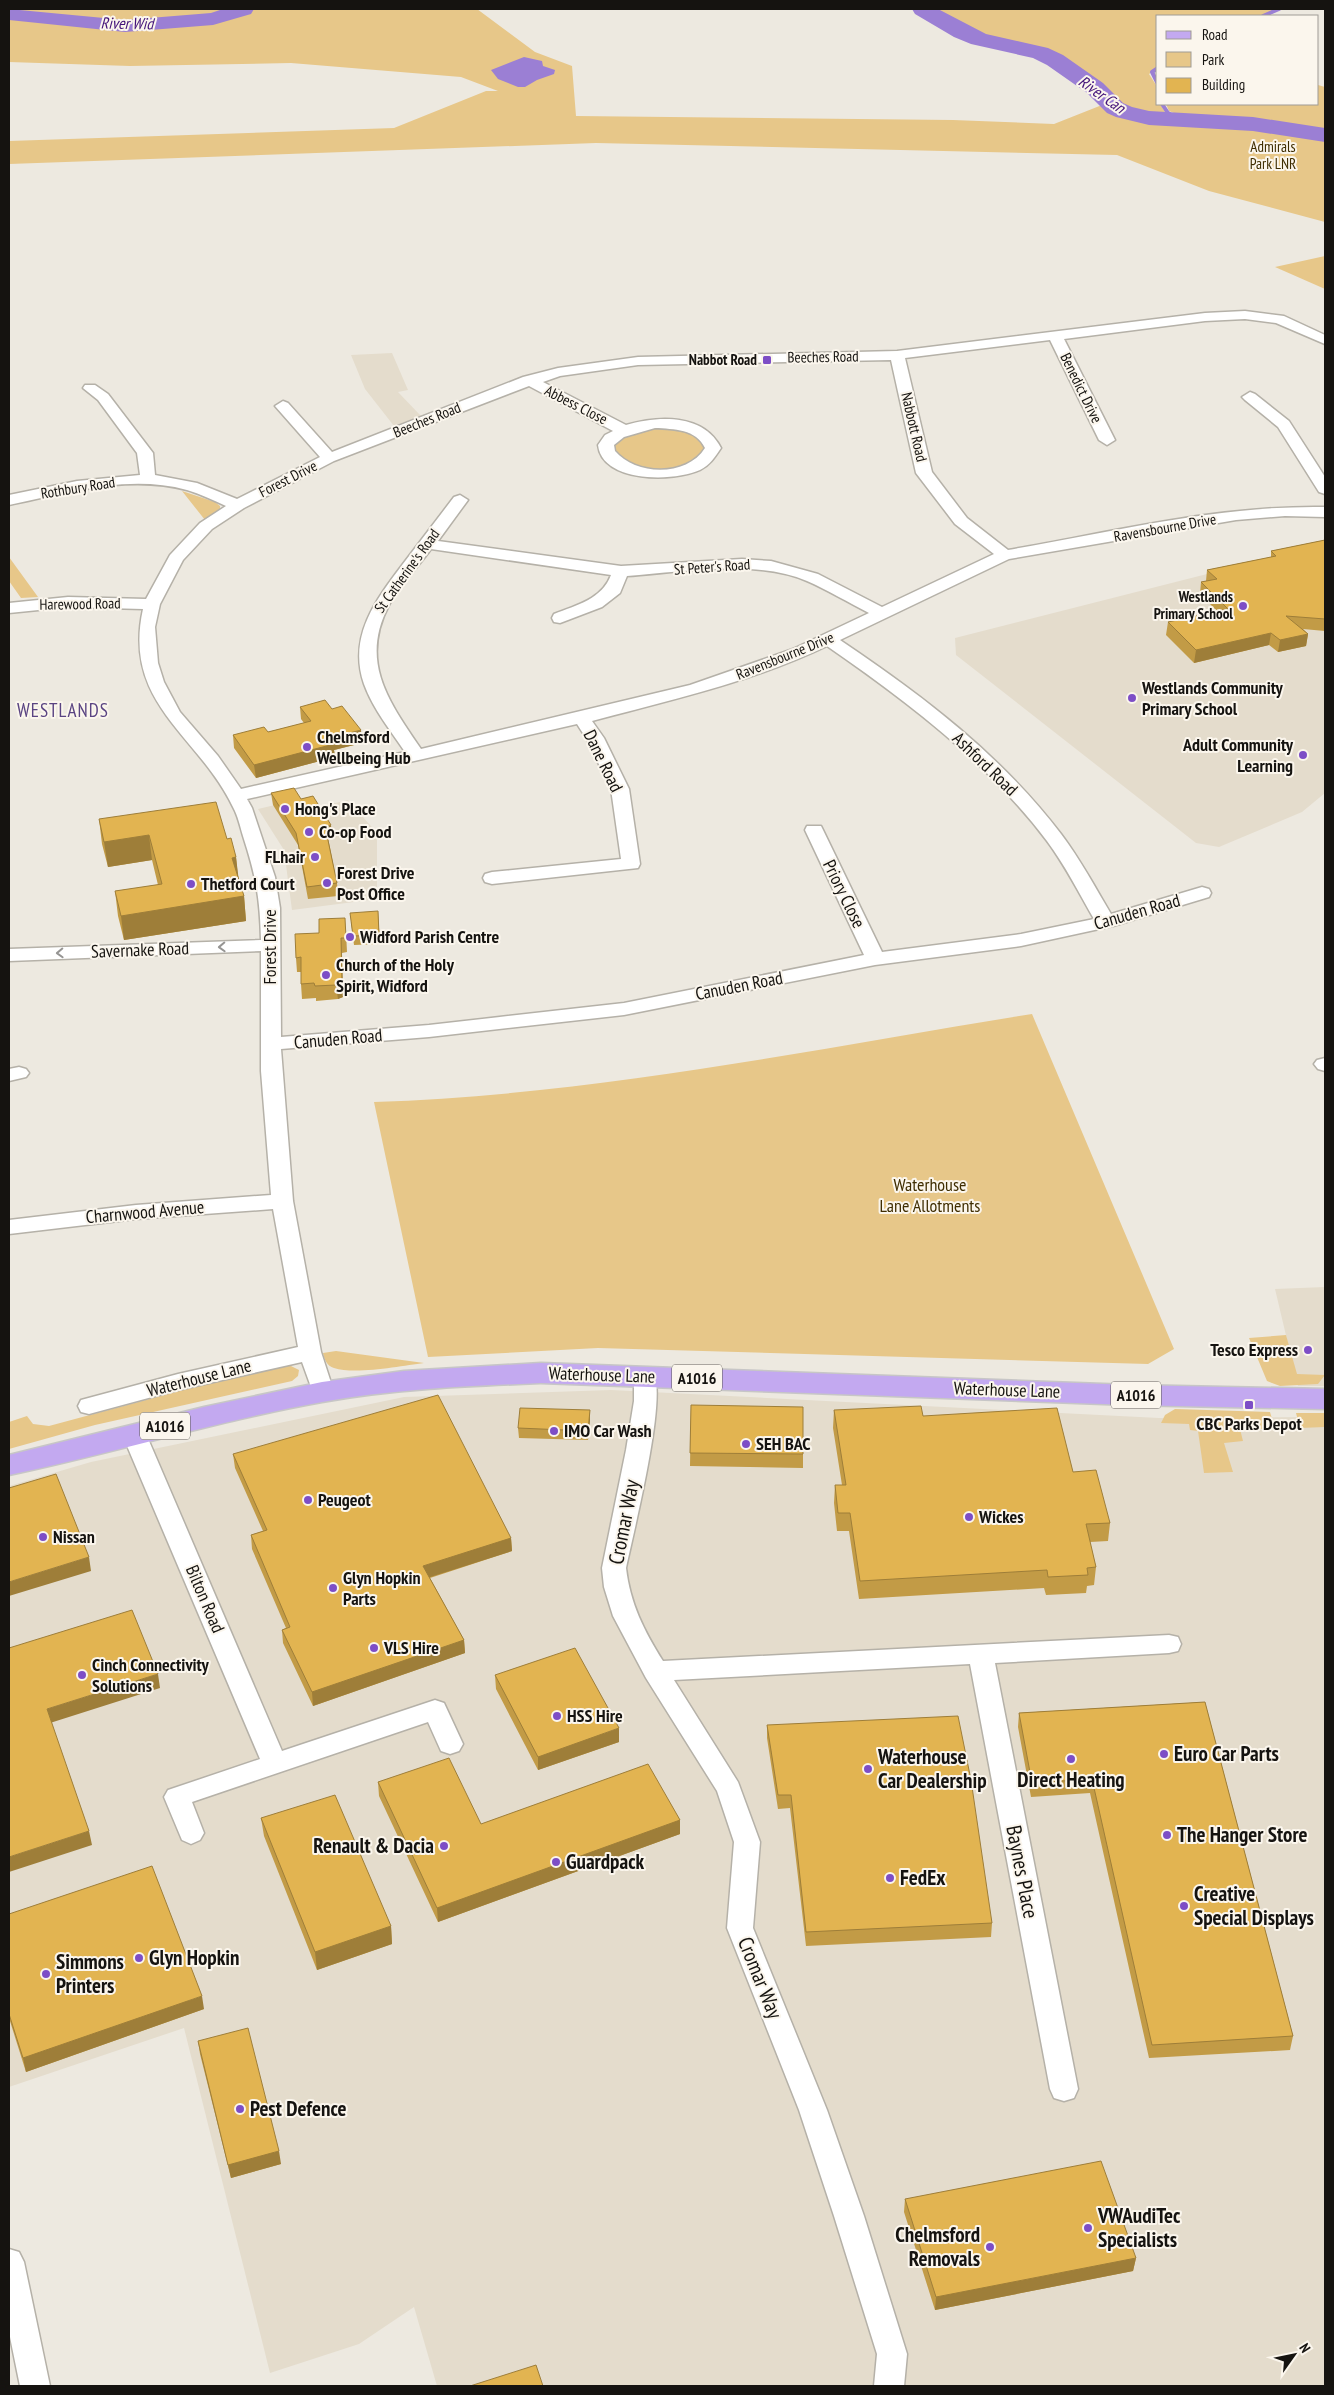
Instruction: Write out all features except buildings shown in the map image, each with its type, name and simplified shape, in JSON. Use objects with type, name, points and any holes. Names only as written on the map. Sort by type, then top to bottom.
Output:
[{"type":"main road","name":"Waterhouse Lane","points":[[9,1465],[134,1434],[323,1392],[447,1377],[541,1373],[1120,1394],[1325,1399]]},
{"type":"street","name":"Beeches Road","points":[[329,458],[528,380],[582,368],[638,361],[897,355],[1206,317],[1246,314],[1279,319],[1325,340]]},
{"type":"street","name":"Benedict Drive","points":[[1055,335],[1107,440]]},
{"type":"street","name":"Nabbott Road","points":[[897,355],[924,473],[962,521],[1005,555]]},
{"type":"street","name":"Abbess Close","points":[[528,380],[623,430],[646,424],[673,423],[702,432],[710,440],[713,448],[705,461],[687,470],[654,473],[637,471],[613,460],[607,452],[607,444],[613,436],[623,430]]},
{"type":"street","points":[[90,388],[103,397],[145,453],[148,479]]},
{"type":"street","points":[[1250,397],[1284,424],[1325,489]]},
{"type":"street","name":"Forest Drive","points":[[283,406],[329,458],[238,505],[206,526],[176,558],[152,604],[147,628],[147,645],[155,682],[172,714],[212,760],[236,796],[266,877],[270,908],[271,945],[270,1044],[275,1136],[282,1201],[310,1352],[323,1392]]},
{"type":"street","name":"Forest Drive","points":[[148,479],[192,486],[238,505]]},
{"type":"street","name":"Rothbury Road","points":[[9,500],[76,485],[148,479]]},
{"type":"street","name":"St Catherine's Road","points":[[416,755],[376,693],[369,674],[367,638],[373,619],[382,602],[460,500]]},
{"type":"street","name":"Ravensbourne Drive","points":[[236,796],[582,718],[696,689],[765,666],[829,640],[1005,555],[1236,515],[1286,511],[1325,512]]},
{"type":"street","name":"St Peter's Road","points":[[427,544],[621,571],[734,564],[771,566],[812,577],[883,614]]},
{"type":"street","points":[[560,618],[596,603],[614,589],[621,571]]},
{"type":"street","points":[[571,600],[596,603]]},
{"type":"street","name":"Harewood Road","points":[[9,608],[68,602],[152,604]]},
{"type":"street","name":"Ashford Road","points":[[829,640],[894,684],[943,723],[1017,793],[1068,858],[1106,922]]},
{"type":"street","name":"Dane Road","points":[[492,878],[633,872],[620,789],[595,738],[582,718]]},
{"type":"street","name":"Priory Close","points":[[814,830],[875,959]]},
{"type":"street","name":"Canuden Road","points":[[270,1044],[429,1031],[624,1009],[875,959],[1021,940],[1106,922],[1202,893]]},
{"type":"street","name":"Savernake Road","points":[[9,955],[271,945]]},
{"type":"street","name":"Charnwood Avenue","points":[[9,1227],[136,1212],[282,1201]]},
{"type":"street","name":"Waterhouse Lane","points":[[89,1406],[178,1382],[310,1352]]},
{"type":"street","name":"Cromar Way","points":[[645,1377],[645,1402],[638,1450],[614,1568],[616,1587],[625,1616],[655,1671],[729,1789],[741,1824],[747,1842],[740,1928],[813,2110],[849,2216],[892,2354],[889,2386]]},
{"type":"street","name":"Bilton Road","points":[[134,1434],[275,1764]]},
{"type":"street","points":[[655,1671],[1169,1644]]},
{"type":"street","name":"Baynes Place","points":[[981,1654],[1064,2089]]},
{"type":"street","points":[[191,1833],[177,1797],[435,1710],[450,1744]]},
{"type":"street","points":[[9,2262],[35,2386]]},
{"type":"shaded area","points":[[524,57],[542,61],[543,66],[555,70],[554,74],[525,87],[518,87],[498,79],[491,70]]},
{"type":"shaded area","points":[[392,353],[408,390],[398,392],[421,416],[394,426],[365,389],[351,355]]},
{"type":"shaded area","name":"Westlands Community Primary School","points":[[1325,544],[1325,793],[1302,812],[1219,847],[1196,843],[956,655],[955,638]]},
{"type":"shaded area","points":[[296,800],[314,808],[348,800],[377,833],[377,899],[292,910],[284,850],[258,809]]},
{"type":"shaded area","points":[[1325,1287],[1325,1386],[1298,1386],[1275,1289]]},
{"type":"shaded area","points":[[611,1390],[1159,1418],[1325,1417],[1325,2386],[437,2386],[414,2307],[359,2344],[270,2373],[184,2028],[9,2087],[9,1486],[91,1462],[404,1397]]},
{"type":"green space","name":"Admirals Park LNR","points":[[9,9],[477,9],[535,52],[572,66],[576,116],[953,120],[1054,124],[1102,105],[1110,111],[1128,118],[1148,121],[1178,121],[1179,115],[1169,111],[1166,105],[1319,105],[1319,85],[1325,87],[1325,222],[1209,191],[1117,155],[596,143],[9,164],[9,141],[394,128],[486,91],[498,91],[461,77],[291,63],[130,66],[9,62]]},
{"type":"green space","points":[[916,9],[1276,9],[1262,15],[1156,15],[1156,69],[1149,74],[1156,85],[1156,105],[1161,105],[1167,115],[1134,112],[1118,103],[1102,105],[1088,88],[1054,64],[1030,54],[960,35]]},
{"type":"green space","points":[[1325,256],[1325,289],[1275,267]]},
{"type":"green space","points":[[643,427],[672,427],[696,434],[706,448],[701,457],[693,463],[682,467],[659,470],[628,464],[614,450],[615,445],[621,438]]},
{"type":"green space","points":[[182,491],[215,502],[220,506],[220,509],[205,520]]},
{"type":"green space","points":[[9,557],[38,597],[21,598],[9,581]]},
{"type":"green space","name":"Waterhouse Lane Allotments","points":[[1032,1014],[1174,1349],[1148,1364],[598,1348],[428,1357],[374,1102],[457,1098],[622,1080]]},
{"type":"green space","points":[[1286,1335],[1297,1374],[1325,1375],[1318,1384],[1280,1386],[1267,1381],[1249,1338]]},
{"type":"green space","points":[[336,1351],[424,1363],[378,1369],[343,1370],[332,1367],[324,1358],[323,1353]]},
{"type":"green space","points":[[287,1364],[299,1370],[298,1376],[292,1381],[95,1425],[9,1449],[9,1422],[27,1416],[33,1424],[49,1426],[275,1365]]},
{"type":"green space","points":[[1175,1409],[1270,1412],[1275,1429],[1240,1429],[1243,1441],[1224,1443],[1233,1472],[1204,1473],[1198,1431],[1190,1430],[1189,1424],[1161,1423],[1165,1415]]},
{"type":"green space","points":[[1296,1413],[1325,1413],[1325,1427],[1300,1428]]},
{"type":"waterway","name":"River Wid","points":[[9,14],[125,26],[213,19],[243,9]]},
{"type":"waterway","name":"River Can","points":[[923,9],[962,32],[979,39],[1040,53],[1055,60],[1095,88],[1115,108],[1124,112],[1149,118],[1253,124],[1325,135]]},
{"type":"waterway","points":[[1265,15],[1279,9]]},
{"type":"waterway","points":[[1156,69],[1152,72],[1156,80]]},
{"type":"waterway","points":[[1163,105],[1168,113],[1177,119]]},
{"type":"place","name":"Nabbot Road","points":[[767,360]]},
{"type":"place","name":"Westlands Primary School","points":[[1243,606]]},
{"type":"place","name":"Westlands Community Primary School","points":[[1132,698]]},
{"type":"place","name":"Chelmsford Wellbeing Hub","points":[[307,747]]},
{"type":"place","name":"Adult Community Learning","points":[[1303,755]]},
{"type":"place","name":"Hong's Place","points":[[285,809]]},
{"type":"place","name":"Co-op Food","points":[[309,832]]},
{"type":"place","name":"FLhair","points":[[315,857]]},
{"type":"place","name":"Forest Drive Post Office","points":[[327,883]]},
{"type":"place","name":"Thetford Court","points":[[191,884]]},
{"type":"place","name":"Widford Parish Centre","points":[[350,937]]},
{"type":"place","name":"Church of the Holy Spirit, Widford","points":[[326,975]]},
{"type":"place","name":"Tesco Express","points":[[1308,1350]]},
{"type":"place","name":"CBC Parks Depot","points":[[1249,1405]]},
{"type":"place","name":"IMO Car Wash","points":[[554,1431]]},
{"type":"place","name":"SEH BAC","points":[[746,1444]]},
{"type":"place","name":"Peugeot","points":[[308,1500]]},
{"type":"place","name":"Wickes","points":[[969,1517]]},
{"type":"place","name":"Nissan","points":[[43,1537]]},
{"type":"place","name":"Glyn Hopkin Parts","points":[[333,1588]]},
{"type":"place","name":"VLS Hire","points":[[374,1648]]},
{"type":"place","name":"Cinch Connectivity Solutions","points":[[82,1675]]},
{"type":"place","name":"HSS Hire","points":[[557,1716]]},
{"type":"place","name":"Euro Car Parts","points":[[1164,1754]]},
{"type":"place","name":"Direct Heating","points":[[1071,1759]]},
{"type":"place","name":"Waterhouse Car Dealership","points":[[868,1769]]},
{"type":"place","name":"The Hanger Store","points":[[1167,1835]]},
{"type":"place","name":"Renault & Dacia","points":[[444,1846]]},
{"type":"place","name":"Guardpack","points":[[556,1862]]},
{"type":"place","name":"FedEx","points":[[890,1878]]},
{"type":"place","name":"Creative Special Displays","points":[[1184,1906]]},
{"type":"place","name":"Glyn Hopkin","points":[[139,1958]]},
{"type":"place","name":"Simmons Printers","points":[[46,1974]]},
{"type":"place","name":"Pest Defence","points":[[240,2109]]},
{"type":"place","name":"VWAudiTec Specialists","points":[[1088,2228]]},
{"type":"place","name":"Chelmsford Removals","points":[[990,2247]]},
{"type":"district","name":"WESTLANDS","points":[[63,710]]}]
